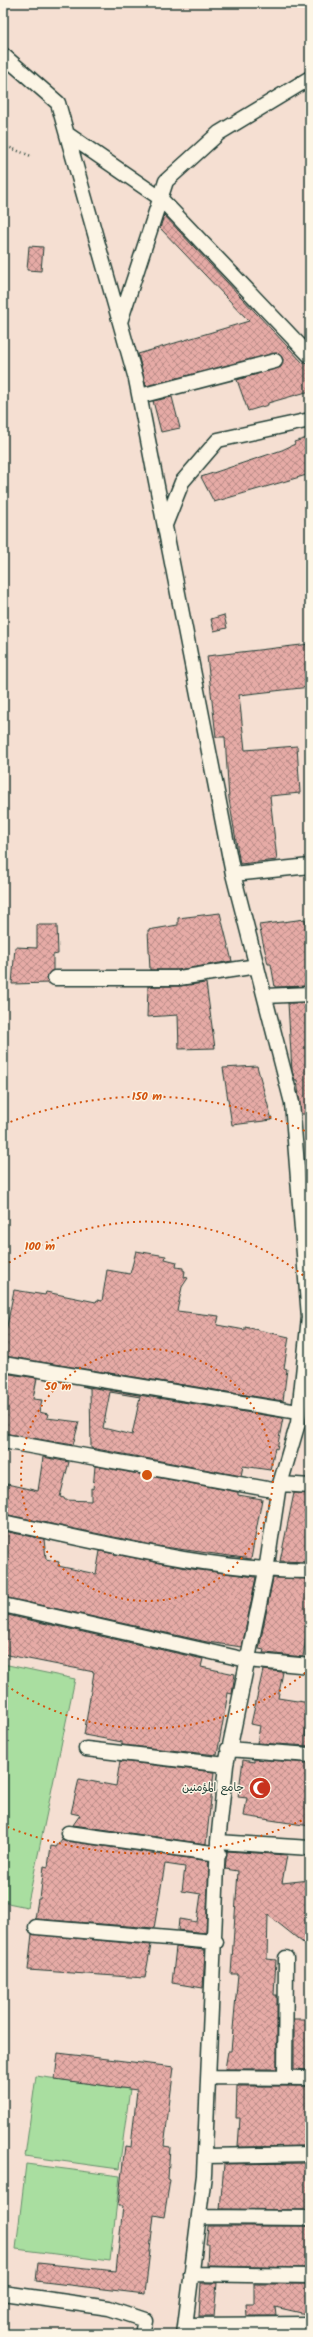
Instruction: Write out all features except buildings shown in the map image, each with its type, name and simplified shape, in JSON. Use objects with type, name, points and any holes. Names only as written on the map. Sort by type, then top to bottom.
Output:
[{"type":"street","points":[[3,55],[58,103],[120,322],[140,396],[233,874],[292,1104],[309,1317],[298,1423],[280,1487],[266,1571],[228,1749],[226,1765],[218,1848],[216,1942],[205,2156],[199,2217],[184,2329],[310,2324]]},
{"type":"street","points":[[120,322],[166,181],[219,133],[310,78]]},
{"type":"street","points":[[67,134],[160,198],[310,356]]},
{"type":"street","points":[[140,396],[275,361]]},
{"type":"street","points":[[165,526],[182,482],[218,440],[310,420]]},
{"type":"street","points":[[233,874],[310,866]]},
{"type":"street","points":[[55,978],[180,978],[257,966]]},
{"type":"street","points":[[265,996],[310,994]]},
{"type":"street","points":[[3,1364],[298,1412]]},
{"type":"street","points":[[3,1441],[280,1487],[310,1486]]},
{"type":"street","points":[[3,1522],[145,1552],[266,1571],[310,1571]]},
{"type":"street","points":[[3,1605],[247,1660],[310,1666]]},
{"type":"street","points":[[86,1749],[226,1765]]},
{"type":"street","points":[[228,1749],[310,1755]]},
{"type":"street","points":[[68,1833],[218,1848],[310,1848]]},
{"type":"street","points":[[36,1927],[216,1942]]},
{"type":"street","points":[[285,2078],[286,1958]]},
{"type":"street","points":[[209,2077],[310,2078]]},
{"type":"street","points":[[205,2156],[310,2154]]},
{"type":"street","points":[[199,2217],[310,2218]]},
{"type":"street","points":[[191,2274],[310,2276]]},
{"type":"street","points":[[3,2293],[109,2308],[145,2320],[142,2334]]},
{"type":"path","points":[[3,145],[31,156]]},
{"type":"green space","points":[[3,1664],[75,1679],[27,1907],[3,1902]]},
{"type":"green space","points":[[36,2076],[130,2089],[119,2169],[25,2156]]},
{"type":"green space","points":[[26,2164],[120,2176],[110,2261],[16,2249]]},
{"type":"place","name":"جامع المؤمنين","points":[[260,1788]]}]
